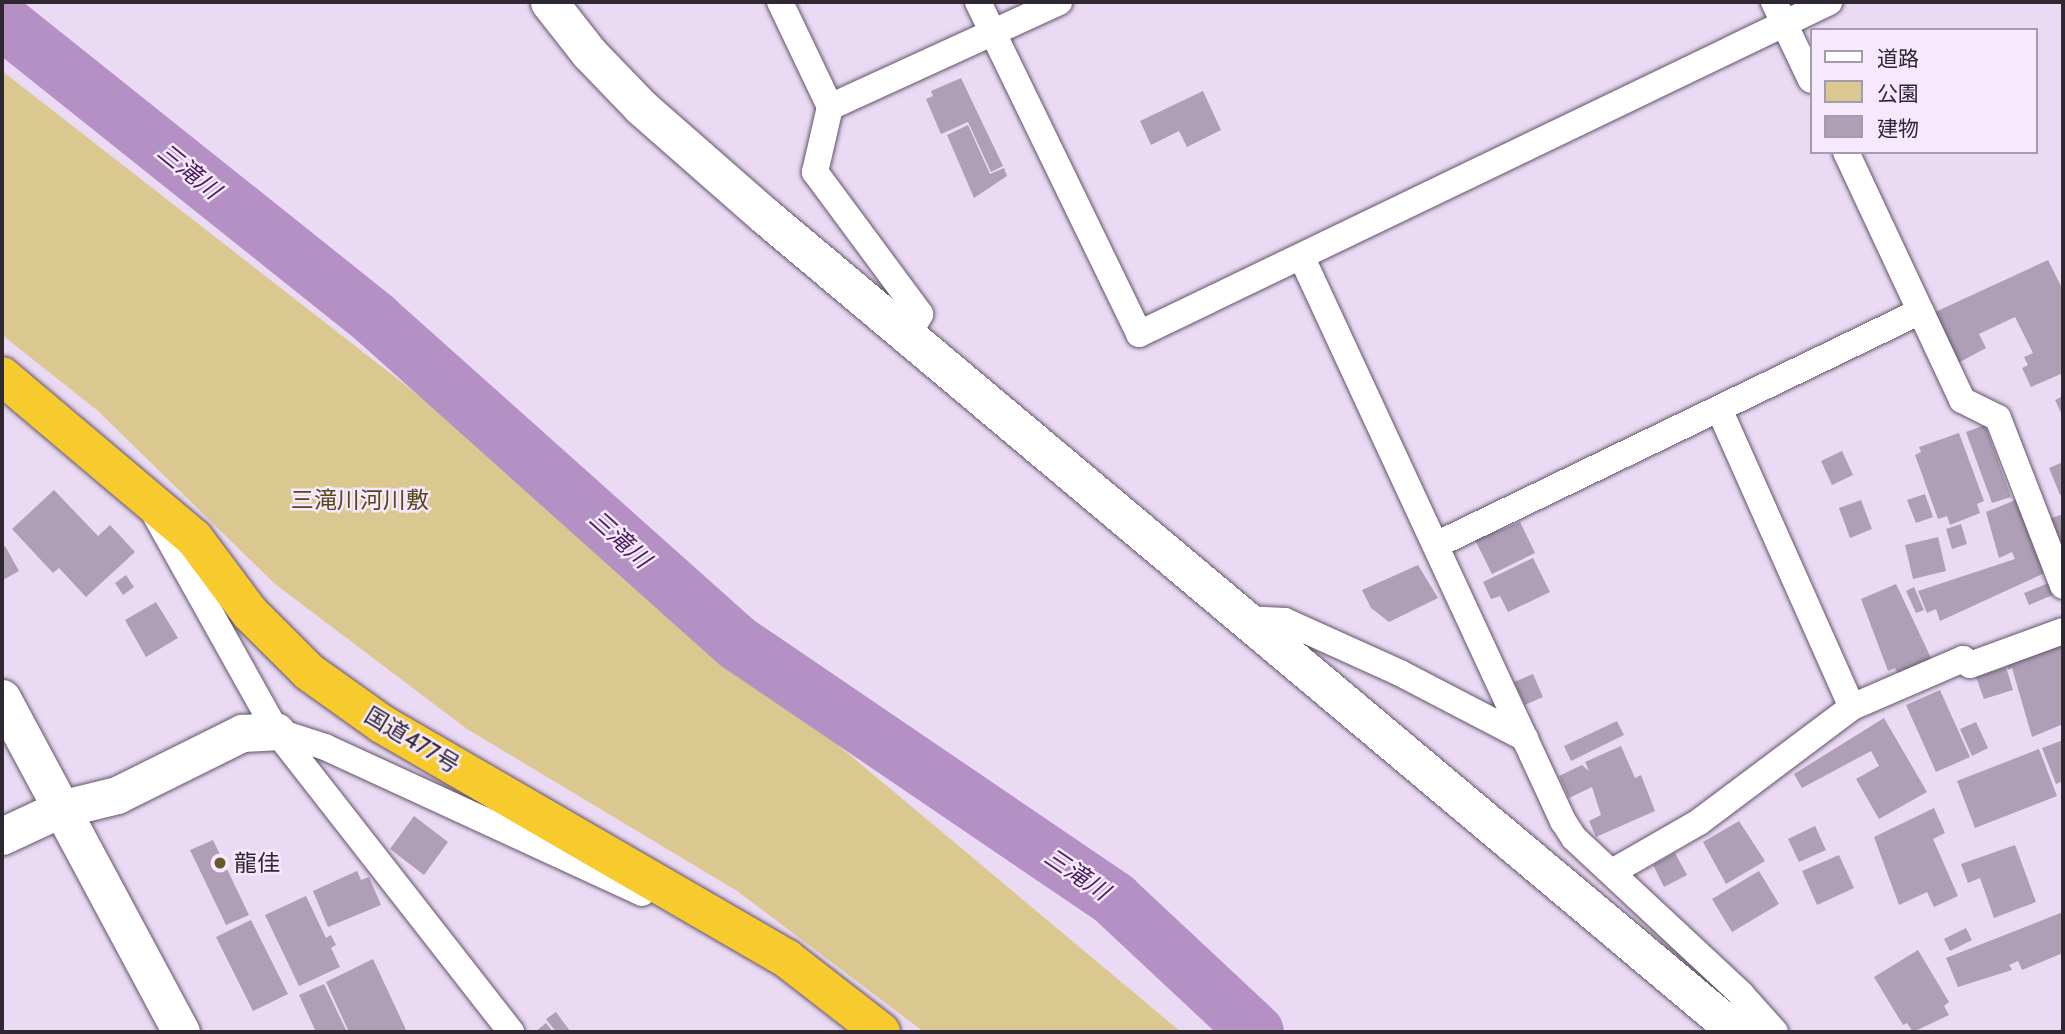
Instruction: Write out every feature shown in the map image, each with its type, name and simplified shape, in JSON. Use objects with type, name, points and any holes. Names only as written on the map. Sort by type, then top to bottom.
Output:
[{"type":"highway","name":"国道477号","points":[[2,376],[194,538],[250,613],[309,672],[382,724],[787,959],[881,1032]]},
{"type":"street","points":[[549,2],[589,53],[641,107],[908,337],[1737,1032]]},
{"type":"street","points":[[780,2],[830,107],[815,172],[920,314],[908,337]]},
{"type":"street","points":[[978,2],[1139,334],[1302,258],[1779,13],[1829,2]]},
{"type":"street","points":[[830,107],[1059,2]]},
{"type":"street","points":[[1779,13],[1810,78]]},
{"type":"street","points":[[1847,154],[1962,400],[1998,418],[2063,586]]},
{"type":"street","points":[[1302,258],[1563,821],[1612,872],[1767,1019],[1775,1032]]},
{"type":"street","points":[[1436,545],[1720,411],[1921,312]]},
{"type":"street","points":[[1720,411],[1852,708]]},
{"type":"street","points":[[146,498],[276,732],[511,1032]]},
{"type":"street","points":[[1244,619],[1285,621],[1400,673],[1525,738]]},
{"type":"street","points":[[1612,872],[1699,822],[1852,708],[1963,659],[1970,665],[2063,631]]},
{"type":"street","points":[[2,698],[181,1032]]},
{"type":"street","points":[[2,836],[61,808],[117,795],[242,733],[276,732],[324,747],[787,959]]},
{"type":"green space","name":"三滝川河川敷","points":[[2,71],[440,412],[1181,1032],[924,1032],[737,891],[467,729],[275,584],[98,411],[2,335]]},
{"type":"building","points":[[961,78],[1003,166],[991,172],[968,122],[941,134],[926,99],[933,96],[931,91]]},
{"type":"building","points":[[1203,91],[1221,130],[1187,147],[1179,131],[1151,145],[1140,121]]},
{"type":"building","points":[[968,125],[990,174],[1004,168],[1007,176],[974,198],[947,135]]},
{"type":"building","points":[[2048,260],[2063,290],[2063,373],[2031,387],[2022,368],[2028,365],[2024,357],[2033,353],[2015,317],[1979,334],[1986,348],[1958,363],[1933,313]]},
{"type":"building","points":[[2063,396],[2063,417],[2055,400]]},
{"type":"building","points":[[1985,425],[2011,497],[1992,503],[1966,432]]},
{"type":"building","points":[[1959,433],[1984,501],[1977,504],[1980,513],[1950,525],[1947,516],[1938,519],[1915,455],[1921,452],[1919,447]]},
{"type":"building","points":[[1842,451],[1853,475],[1832,485],[1821,461]]},
{"type":"building","points":[[2063,462],[2063,494],[2060,495],[2049,468]]},
{"type":"building","points":[[54,490],[98,536],[110,525],[135,552],[86,597],[59,568],[53,573],[12,529]]},
{"type":"building","points":[[1925,494],[1933,517],[1916,523],[1907,500]]},
{"type":"building","points":[[2018,499],[2049,571],[1940,621],[1936,609],[1927,613],[1918,591],[2015,559],[2012,552],[1999,558],[1986,512]]},
{"type":"building","points":[[1861,500],[1872,529],[1850,538],[1839,508]]},
{"type":"building","points":[[2063,514],[2063,558],[2049,519]]},
{"type":"building","points":[[1520,522],[1535,553],[1492,574],[1475,540]]},
{"type":"building","points":[[1961,524],[1967,544],[1952,549],[1946,529]]},
{"type":"building","points":[[1938,537],[1946,571],[1913,579],[1905,545]]},
{"type":"building","points":[[5,546],[19,571],[3,580],[2,548]]},
{"type":"building","points":[[1533,558],[1550,592],[1508,612],[1500,596],[1491,599],[1483,582]]},
{"type":"building","points":[[1418,565],[1438,598],[1389,622],[1371,608],[1362,590]]},
{"type":"building","points":[[126,575],[134,587],[123,595],[115,583]]},
{"type":"building","points":[[2051,582],[2055,594],[2029,605],[2024,593]]},
{"type":"building","points":[[1896,584],[1932,660],[1898,674],[1895,668],[1888,671],[1861,599]]},
{"type":"building","points":[[1914,587],[1924,610],[1916,613],[1906,591]]},
{"type":"building","points":[[156,602],[178,638],[146,657],[125,620]]},
{"type":"building","points":[[2063,645],[2063,724],[2032,737],[2012,668],[2008,670],[2005,661]]},
{"type":"building","points":[[2006,667],[2013,690],[1984,699],[1976,677]]},
{"type":"building","points":[[1533,674],[1543,697],[1525,705],[1514,682]]},
{"type":"building","points":[[1940,690],[1970,757],[1936,772],[1906,705]]},
{"type":"building","points":[[1884,718],[1927,792],[1879,819],[1856,779],[1879,766],[1871,751],[1802,788],[1794,774]]},
{"type":"building","points":[[1617,721],[1624,735],[1571,761],[1564,746]]},
{"type":"building","points":[[1976,722],[1988,748],[1972,756],[1960,729]]},
{"type":"building","points":[[2063,740],[2063,781],[2056,784],[2042,748]]},
{"type":"building","points":[[1621,746],[1635,778],[1641,775],[1655,811],[1596,837],[1589,821],[1601,815],[1592,787],[1569,798],[1559,776],[1582,765],[1589,771],[1585,762]]},
{"type":"building","points":[[2039,749],[2057,796],[1975,828],[1957,781]]},
{"type":"building","points":[[1934,808],[1945,833],[1933,839],[1958,896],[1934,907],[1927,892],[1899,905],[1874,837]]},
{"type":"building","points":[[414,816],[448,842],[424,875],[390,849]]},
{"type":"building","points":[[1739,821],[1765,861],[1726,884],[1703,842]]},
{"type":"building","points":[[1815,826],[1826,850],[1799,862],[1788,839]]},
{"type":"building","points":[[213,840],[249,915],[226,925],[190,850]]},
{"type":"building","points":[[2015,845],[2036,902],[1994,918],[1980,878],[1968,883],[1961,864]]},
{"type":"building","points":[[1675,853],[1687,875],[1664,887],[1653,865]]},
{"type":"building","points":[[1839,855],[1854,888],[1817,905],[1802,871]]},
{"type":"building","points":[[357,871],[361,880],[369,877],[381,905],[328,927],[313,891]]},
{"type":"building","points":[[1759,871],[1779,904],[1732,932],[1712,899]]},
{"type":"building","points":[[306,896],[326,938],[331,935],[336,945],[331,948],[340,967],[299,986],[265,915]]},
{"type":"building","points":[[2063,912],[2063,953],[2022,970],[2018,961],[2009,965],[2012,970],[1958,987],[1946,958]]},
{"type":"building","points":[[251,920],[288,994],[253,1011],[216,937]]},
{"type":"building","points":[[1966,928],[1972,940],[1950,951],[1944,939]]},
{"type":"building","points":[[1918,950],[1949,1002],[1944,1006],[1949,1015],[1913,1032],[1907,1023],[1903,1025],[1874,977]]},
{"type":"building","points":[[373,959],[407,1032],[349,1032],[326,982]]},
{"type":"building","points":[[324,984],[347,1032],[316,1032],[299,995]]},
{"type":"building","points":[[556,1012],[570,1031],[556,1032],[546,1019]]},
{"type":"building","points":[[546,1023],[553,1032],[535,1032]]},
{"type":"waterway","name":"三滝川","points":[[2,21],[376,320],[736,642],[1115,900],[1256,1032]]},
{"type":"place","name":"龍佳","points":[[220,863]]}]
